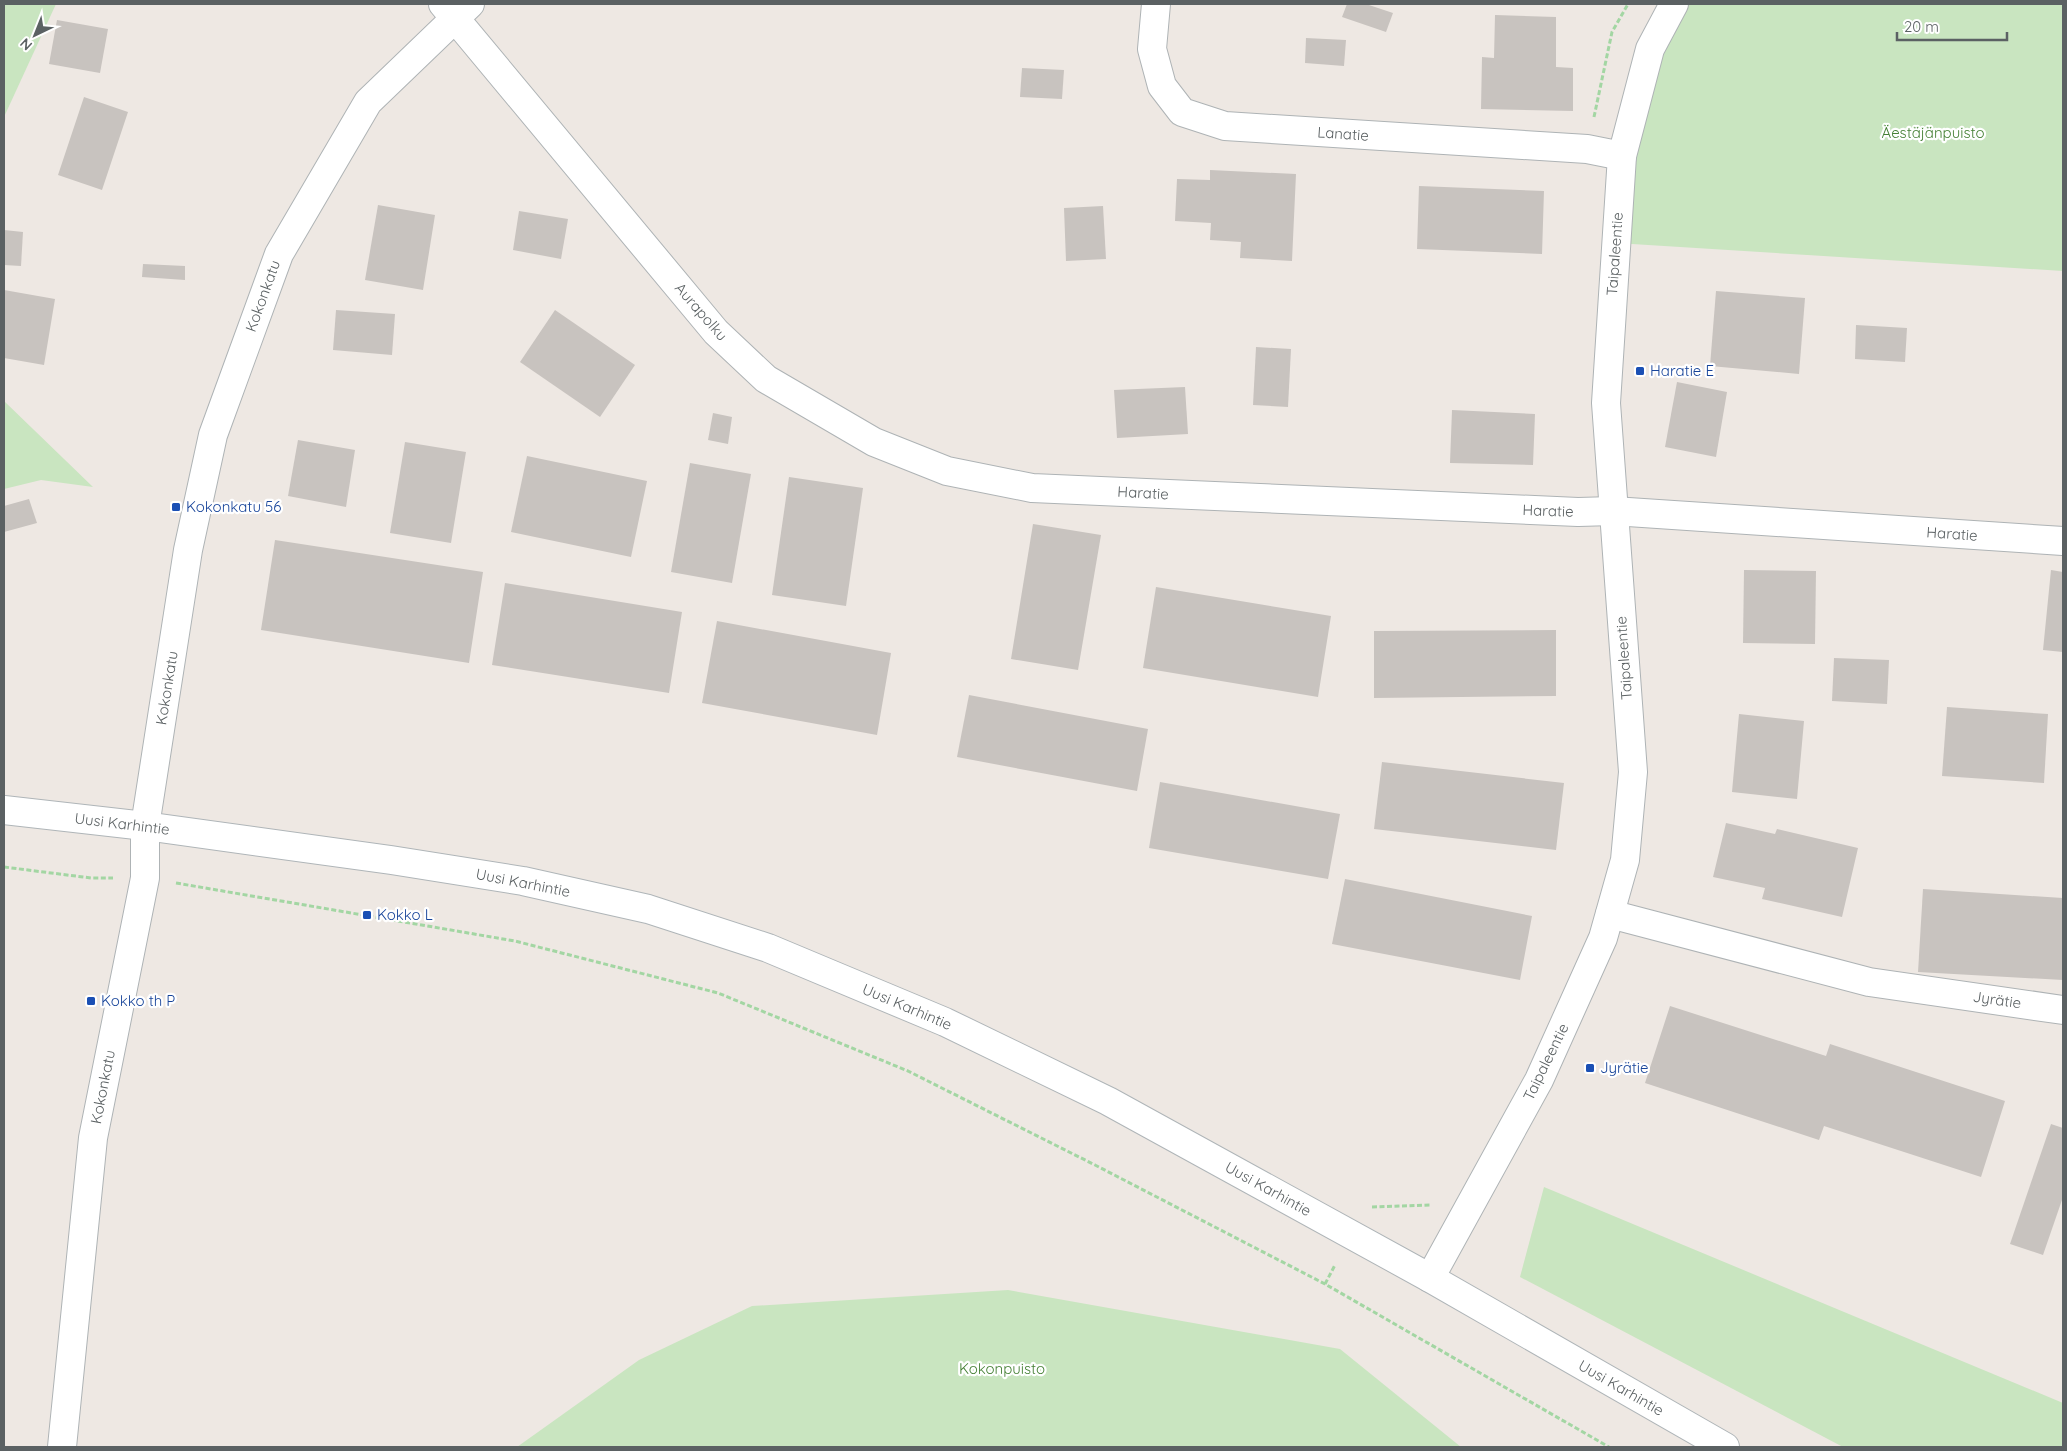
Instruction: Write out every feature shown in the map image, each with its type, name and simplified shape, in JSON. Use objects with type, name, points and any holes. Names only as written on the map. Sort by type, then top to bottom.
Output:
[{"type":"street","name":"Lanatie","points":[[1156,4],[1152,48],[1162,86],[1182,112],[1225,126],[1588,149],[1622,156]]},
{"type":"street","name":"Taipaleentie","points":[[1430,1278],[1539,1080],[1603,938],[1625,860],[1633,772],[1606,403],[1622,156],[1650,49],[1674,4]]},
{"type":"street","name":"Aurapolku","points":[[456,9],[716,332],[766,379],[874,442],[947,471],[1032,488]]},
{"type":"street","name":"Kokonkatu","points":[[62,1447],[93,1138],[145,878],[145,826],[188,550],[212,435],[279,254],[368,102],[456,9]]},
{"type":"street","name":"Haratie","points":[[1032,488],[1578,512],[1614,511],[2063,541]]},
{"type":"street","name":"Uusi Karhintie","points":[[4,810],[145,826],[391,860],[523,881],[648,909],[768,948],[945,1022],[1100,1097],[1430,1278],[1725,1447]]},
{"type":"street","name":"Jyrätie","points":[[1610,914],[1869,982],[2063,1010]]},
{"type":"path","points":[[1588,149],[1612,32],[1628,4]]},
{"type":"path","points":[[4,867],[91,878],[145,878],[515,941],[718,993],[908,1071],[1325,1284],[1609,1447]]},
{"type":"path","points":[[1325,1284],[1351,1235],[1372,1207],[1434,1205]]},
{"type":"green space","points":[[4,4],[56,4],[4,117]]},
{"type":"green space","name":"Äestäjänpuisto","points":[[1674,4],[2063,4],[2063,271],[1616,243],[1622,156]]},
{"type":"green space","points":[[4,401],[93,487],[41,480],[4,489]]},
{"type":"green space","points":[[1544,1187],[2063,1403],[2063,1447],[1843,1447],[1520,1277]]},
{"type":"green space","name":"Kokonpuisto","points":[[1008,1290],[1340,1349],[1461,1447],[517,1447],[639,1360],[752,1306]]},
{"type":"building","points":[[1347,4],[1366,4],[1393,13],[1386,32],[1342,17]]},
{"type":"building","points":[[1495,15],[1556,17],[1556,67],[1573,68],[1573,111],[1481,109],[1482,57],[1494,58]]},
{"type":"building","points":[[57,20],[108,29],[100,73],[49,64]]},
{"type":"building","points":[[1306,38],[1346,40],[1344,66],[1305,63]]},
{"type":"building","points":[[1022,68],[1064,70],[1062,99],[1020,97]]},
{"type":"building","points":[[84,97],[128,112],[102,190],[58,175]]},
{"type":"building","points":[[1210,170],[1296,174],[1292,261],[1240,258],[1241,242],[1210,240],[1211,223],[1175,221],[1177,179],[1210,180]]},
{"type":"building","points":[[1419,186],[1544,191],[1542,254],[1417,249]]},
{"type":"building","points":[[378,205],[435,215],[423,290],[365,280]]},
{"type":"building","points":[[1103,206],[1106,259],[1066,261],[1064,208]]},
{"type":"building","points":[[519,211],[568,219],[561,259],[513,250]]},
{"type":"building","points":[[4,230],[23,232],[21,266],[4,265]]},
{"type":"building","points":[[143,264],[185,266],[185,280],[142,277]]},
{"type":"building","points":[[4,290],[55,299],[44,365],[4,358]]},
{"type":"building","points":[[1716,291],[1805,298],[1799,374],[1710,366]]},
{"type":"building","points":[[336,310],[395,314],[392,355],[333,350]]},
{"type":"building","points":[[555,310],[635,365],[600,417],[520,362]]},
{"type":"building","points":[[1856,325],[1907,328],[1905,362],[1855,359]]},
{"type":"building","points":[[1256,347],[1291,349],[1288,407],[1253,405]]},
{"type":"building","points":[[1677,382],[1727,392],[1716,457],[1665,447]]},
{"type":"building","points":[[1185,387],[1188,434],[1117,438],[1114,390]]},
{"type":"building","points":[[1452,410],[1535,414],[1533,465],[1450,463]]},
{"type":"building","points":[[713,413],[732,417],[728,444],[708,440]]},
{"type":"building","points":[[298,440],[355,450],[346,507],[288,496]]},
{"type":"building","points":[[405,442],[466,452],[451,543],[390,533]]},
{"type":"building","points":[[527,456],[647,481],[631,557],[511,532]]},
{"type":"building","points":[[690,463],[751,474],[732,583],[671,572]]},
{"type":"building","points":[[789,477],[863,488],[846,606],[772,595]]},
{"type":"building","points":[[29,499],[37,523],[4,532],[4,506]]},
{"type":"building","points":[[1033,524],[1101,535],[1078,670],[1011,659]]},
{"type":"building","points":[[275,540],[483,572],[469,663],[261,630]]},
{"type":"building","points":[[1744,570],[1816,571],[1815,644],[1743,643]]},
{"type":"building","points":[[2051,570],[2063,572],[2063,652],[2043,650]]},
{"type":"building","points":[[505,583],[682,612],[669,693],[492,665]]},
{"type":"building","points":[[1156,587],[1331,616],[1318,697],[1143,668]]},
{"type":"building","points":[[717,621],[891,653],[877,735],[702,703]]},
{"type":"building","points":[[1556,630],[1556,696],[1374,698],[1374,631]]},
{"type":"building","points":[[1834,658],[1889,660],[1887,704],[1832,701]]},
{"type":"building","points":[[969,695],[1148,729],[1137,791],[957,757]]},
{"type":"building","points":[[1947,707],[2048,714],[2044,783],[1942,776]]},
{"type":"building","points":[[1739,714],[1804,721],[1797,799],[1732,792]]},
{"type":"building","points":[[1382,762],[1564,783],[1556,850],[1374,829]]},
{"type":"building","points":[[1160,782],[1340,814],[1328,879],[1149,848]]},
{"type":"building","points":[[1726,823],[1775,834],[1777,829],[1858,848],[1842,917],[1762,899],[1765,888],[1713,877]]},
{"type":"building","points":[[1345,879],[1532,916],[1520,980],[1332,944]]},
{"type":"building","points":[[1923,889],[2063,898],[2063,980],[1918,972]]},
{"type":"building","points":[[1670,1006],[1826,1056],[1830,1044],[2005,1101],[1981,1177],[1824,1126],[1819,1140],[1645,1083]]},
{"type":"building","points":[[2051,1124],[2063,1128],[2063,1197],[2043,1255],[2010,1244]]},
{"type":"place","name":"Haratie E","points":[[1640,371]]},
{"type":"place","name":"Kokonkatu 56","points":[[176,507]]},
{"type":"place","name":"Kokko L","points":[[367,915]]},
{"type":"place","name":"Kokko th P","points":[[91,1001]]},
{"type":"place","name":"Jyrätie","points":[[1590,1068]]}]
